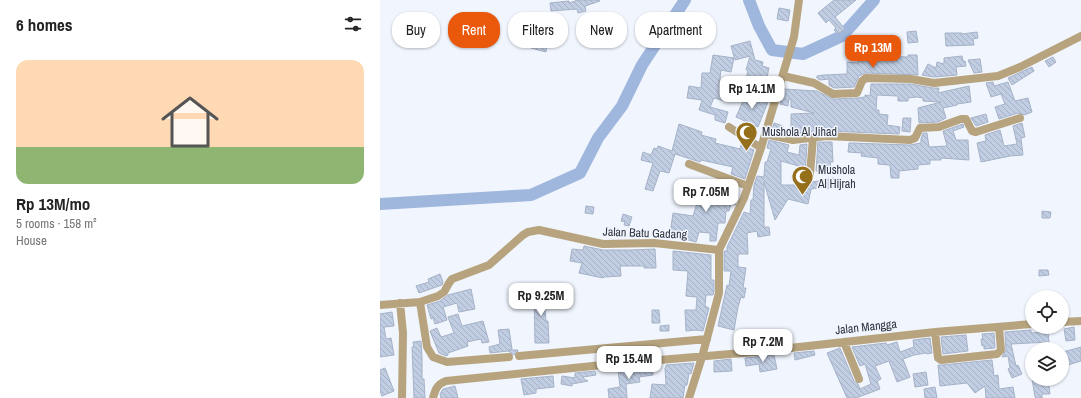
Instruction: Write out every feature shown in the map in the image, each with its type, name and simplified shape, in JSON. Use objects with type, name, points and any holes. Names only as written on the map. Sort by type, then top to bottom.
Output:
[{"type":"street","points":[[689,398],[720,289],[718,261],[719,250],[737,216],[765,134],[794,37],[799,0]]},
{"type":"street","points":[[784,74],[814,83],[829,93],[838,95],[857,93],[862,81],[866,78],[911,79],[929,83],[986,78],[1007,74],[1081,36]]},
{"type":"street","points":[[765,134],[792,140],[826,136],[910,140],[914,138],[920,128],[943,127],[961,119],[966,119],[972,131],[976,132],[1020,118]]},
{"type":"street","points":[[729,128],[760,148]]},
{"type":"street","points":[[810,174],[813,138]]},
{"type":"street","points":[[689,164],[748,186]]},
{"type":"street","name":"Jalan Batu Gadang","points":[[380,305],[420,302],[442,294],[452,279],[489,265],[523,235],[539,230],[603,244],[654,243],[719,250]]},
{"type":"street","points":[[420,302],[427,347],[433,357],[447,362],[509,357]]},
{"type":"street","points":[[400,303],[403,333],[402,398]]},
{"type":"street","points":[[1069,321],[1081,320]]},
{"type":"street","name":"Jalan Mangga","points":[[432,398],[438,385],[446,381],[935,332],[1025,325]]},
{"type":"street","points":[[935,332],[938,358],[941,360],[997,354],[1001,350],[999,327]]},
{"type":"street","points":[[519,356],[707,339]]},
{"type":"street","points":[[844,342],[859,379]]},
{"type":"building","points":[[578,0],[600,1],[585,6],[586,11],[582,12],[578,12],[577,9],[551,11],[550,3],[569,1],[569,3]]},
{"type":"building","points":[[834,0],[856,0],[835,17],[845,29],[838,34],[834,30],[836,28],[829,20],[826,23],[818,13]]},
{"type":"building","points":[[779,8],[790,10],[788,21],[777,19]]},
{"type":"building","points":[[916,31],[918,42],[908,43],[907,32]]},
{"type":"building","points":[[977,32],[978,38],[973,39],[974,45],[946,46],[945,33],[962,34]]},
{"type":"building","points":[[750,41],[755,60],[763,62],[762,66],[769,68],[765,87],[745,82],[748,71],[746,70],[750,56],[735,60],[731,46]]},
{"type":"building","points":[[531,48],[546,48],[546,52]]},
{"type":"building","points":[[713,55],[734,58],[731,72],[721,70],[719,87],[728,90],[725,101],[714,98],[710,107],[728,112],[725,123],[715,120],[715,115],[699,110],[702,100],[687,98],[689,86],[701,88],[702,73],[710,73]]},
{"type":"building","points":[[908,55],[917,55],[918,75],[866,73],[859,76],[854,87],[834,88],[829,85],[829,79],[820,80],[817,78],[817,76],[824,75],[847,74],[847,62],[858,63],[858,58],[865,58],[865,56],[908,57]]},
{"type":"building","points":[[962,56],[966,66],[956,67],[957,75],[934,77],[922,75],[928,64],[936,68],[937,62],[944,64],[944,58]]},
{"type":"building","points":[[1053,57],[1056,62],[1049,67],[1045,61]]},
{"type":"building","points":[[980,59],[982,72],[974,73],[968,60]]},
{"type":"building","points":[[1032,67],[1034,71],[1012,85],[1008,78]]},
{"type":"building","points":[[993,82],[994,86],[1008,82],[1015,101],[1028,98],[1032,112],[1024,115],[1018,113],[999,119],[995,107],[1005,104],[1001,94],[991,97],[986,83]]},
{"type":"building","points":[[871,84],[910,84],[939,88],[938,93],[969,86],[971,102],[943,108],[946,118],[938,122],[919,123],[918,108],[941,102],[923,101],[923,98],[917,97],[908,98],[908,101],[898,101],[898,96],[877,95],[876,110],[879,110],[879,114],[888,115],[887,125],[900,127],[899,134],[826,131],[791,134],[791,114],[814,113],[791,107],[791,99],[789,99],[788,106],[780,104],[784,89],[817,91],[833,99],[857,98],[865,97],[865,95],[870,96]]},
{"type":"building","points":[[746,94],[768,102],[758,127],[736,117]]},
{"type":"building","points":[[986,114],[988,122],[976,126],[971,118]]},
{"type":"building","points":[[903,118],[911,118],[910,132],[902,131]]},
{"type":"building","points":[[774,123],[783,126],[782,132],[772,130]]},
{"type":"building","points":[[1022,123],[1025,137],[1021,138],[1023,155],[981,162],[977,143],[986,141],[985,135],[1000,130],[1004,146],[1017,144],[1013,126]]},
{"type":"building","points":[[679,124],[702,132],[701,135],[716,139],[715,143],[740,149],[741,145],[754,150],[745,179],[731,174],[733,167],[701,160],[700,162],[675,154],[669,173],[660,171],[653,191],[645,189],[653,163],[641,160],[643,152],[651,155],[654,148],[657,149],[658,146],[672,151]]},
{"type":"building","points":[[963,124],[964,127],[953,131],[956,140],[968,140],[969,160],[941,158],[941,160],[930,160],[930,164],[918,165],[918,169],[899,171],[899,178],[891,178],[890,165],[878,164],[878,158],[861,156],[862,153],[848,152],[849,143],[910,145],[921,143],[923,133],[927,133],[929,147],[947,146],[943,131]]},
{"type":"building","points":[[769,140],[789,145],[787,152],[799,155],[800,145],[807,144],[805,177],[808,179],[807,183],[834,178],[836,186],[826,189],[825,187],[811,189],[808,204],[788,199],[775,220],[764,182],[764,227],[769,227],[770,235],[758,237],[757,231],[747,233],[748,254],[738,254],[738,267],[746,268],[743,288],[746,288],[744,298],[741,297],[738,307],[734,330],[718,326],[727,285],[729,286],[731,271],[724,271],[724,251],[727,251],[727,247],[744,212],[750,214],[751,200],[753,200],[754,185],[757,176],[764,177],[765,162],[767,162],[771,149],[767,148]],"holes":[[[781,161],[802,167],[798,185],[781,185]]]},
{"type":"building","points":[[818,142],[832,142],[833,162],[830,162],[832,171],[816,171]]},
{"type":"building","points":[[708,181],[738,188],[736,194],[739,195],[735,205],[731,204],[729,211],[726,211],[725,223],[718,223],[716,241],[710,241],[710,233],[699,232],[696,242],[670,235],[673,213],[693,216],[698,200],[702,201]]},
{"type":"building","points":[[586,206],[594,207],[593,214],[585,213]]},
{"type":"building","points":[[1042,211],[1051,212],[1050,218],[1042,218]]},
{"type":"building","points":[[623,214],[632,217],[629,226],[624,225],[625,222],[621,221]]},
{"type":"building","points":[[584,246],[603,250],[655,249],[656,268],[644,268],[644,266],[620,266],[621,276],[603,278],[579,273],[582,263],[570,261],[572,249],[583,250]]},
{"type":"building","points":[[673,251],[711,255],[711,280],[714,280],[714,292],[713,295],[706,295],[705,306],[709,308],[703,331],[686,331],[685,310],[696,310],[697,297],[686,296],[688,271],[673,270]]},
{"type":"building","points":[[1039,270],[1048,270],[1049,275],[1039,276]]},
{"type":"building","points":[[440,274],[443,282],[442,285],[419,293],[416,286],[429,282],[428,279]]},
{"type":"building","points":[[471,289],[475,309],[459,312],[457,303],[443,307],[447,320],[435,324],[433,318],[431,319],[427,305],[440,301],[448,295]]},
{"type":"building","points":[[551,290],[552,299],[544,300],[546,321],[548,321],[549,343],[535,343],[534,295],[540,295],[540,291]]},
{"type":"building","points":[[652,310],[659,310],[660,323],[652,323]]},
{"type":"building","points":[[392,312],[394,326],[384,327],[386,339],[391,338],[394,355],[380,357],[380,314]]},
{"type":"building","points":[[458,314],[462,326],[483,321],[489,342],[482,343],[481,339],[467,342],[468,346],[448,353],[446,356],[439,353],[430,331],[437,328],[441,337],[454,333],[448,317]]},
{"type":"building","points":[[669,325],[669,331],[660,331],[660,326]]},
{"type":"building","points":[[1074,327],[1075,340],[1066,341],[1065,334],[1069,334],[1069,328]]},
{"type":"building","points":[[509,329],[512,349],[509,350],[518,351],[514,355],[508,351],[490,353],[489,347],[500,344],[498,330]]},
{"type":"building","points":[[1025,330],[1025,334],[1048,334],[1049,342],[1025,342],[1025,343],[1011,344],[1016,366],[1018,365],[1022,374],[1012,378],[1008,369],[1010,368],[1008,356],[1002,357],[1006,350],[1005,332]]},
{"type":"building","points":[[994,333],[995,348],[984,349],[981,339],[983,339],[982,334]]},
{"type":"building","points":[[966,335],[968,351],[943,354],[941,337]]},
{"type":"building","points":[[930,338],[932,353],[914,355],[903,359],[910,377],[897,382],[889,361],[875,366],[881,379],[877,381],[880,389],[856,398],[847,398],[827,353],[840,348],[854,381],[858,384],[860,389],[871,384],[865,364],[860,366],[852,347],[886,343],[887,345],[897,342],[900,352],[914,347],[913,340]]},
{"type":"building","points":[[421,341],[422,379],[424,379],[425,398],[414,398],[412,347],[414,347],[413,342]]},
{"type":"building","points":[[1081,347],[1081,361],[1069,365],[1069,350]]},
{"type":"building","points":[[814,351],[815,355],[795,360],[794,353]]},
{"type":"building","points":[[774,355],[777,369],[760,372],[759,364],[746,366],[745,358]]},
{"type":"building","points":[[731,359],[732,371],[714,372],[714,361]]},
{"type":"building","points":[[992,360],[994,376],[998,375],[999,389],[1013,387],[1015,398],[986,398],[985,386],[975,393],[967,383],[940,386],[938,365]]},
{"type":"building","points":[[694,363],[691,374],[689,373],[687,385],[685,385],[683,398],[650,398],[652,384],[666,385],[666,365]]},
{"type":"building","points":[[652,366],[653,375],[639,377],[640,382],[626,384],[627,398],[609,398],[608,389],[620,387],[618,369]]},
{"type":"building","points":[[385,368],[394,391],[382,396],[380,391],[380,370]]},
{"type":"building","points":[[595,371],[596,375],[583,377],[588,381],[572,384],[572,386],[561,384],[562,376],[575,378],[575,373]]},
{"type":"building","points":[[926,372],[928,385],[915,387],[913,374]]},
{"type":"building","points":[[553,376],[554,387],[536,389],[536,393],[524,395],[521,379]]},
{"type":"building","points":[[455,386],[458,398],[441,398],[440,394],[443,389]]},
{"type":"building","points":[[1033,386],[1049,386],[1050,394],[1042,394],[1042,398],[1035,397]]},
{"type":"building","points":[[935,387],[937,398],[925,398],[924,389]]},
{"type":"waterway","points":[[380,204],[531,195],[580,173],[598,138],[622,106],[642,65],[685,0]]},
{"type":"waterway","points":[[749,0],[759,26],[772,50],[803,54],[842,36],[874,0]]},
{"type":"place","name":"Mushola Al Jihad","points":[[747,152]]},
{"type":"place","name":"Mushola Al Hijrah","points":[[803,196]]}]
